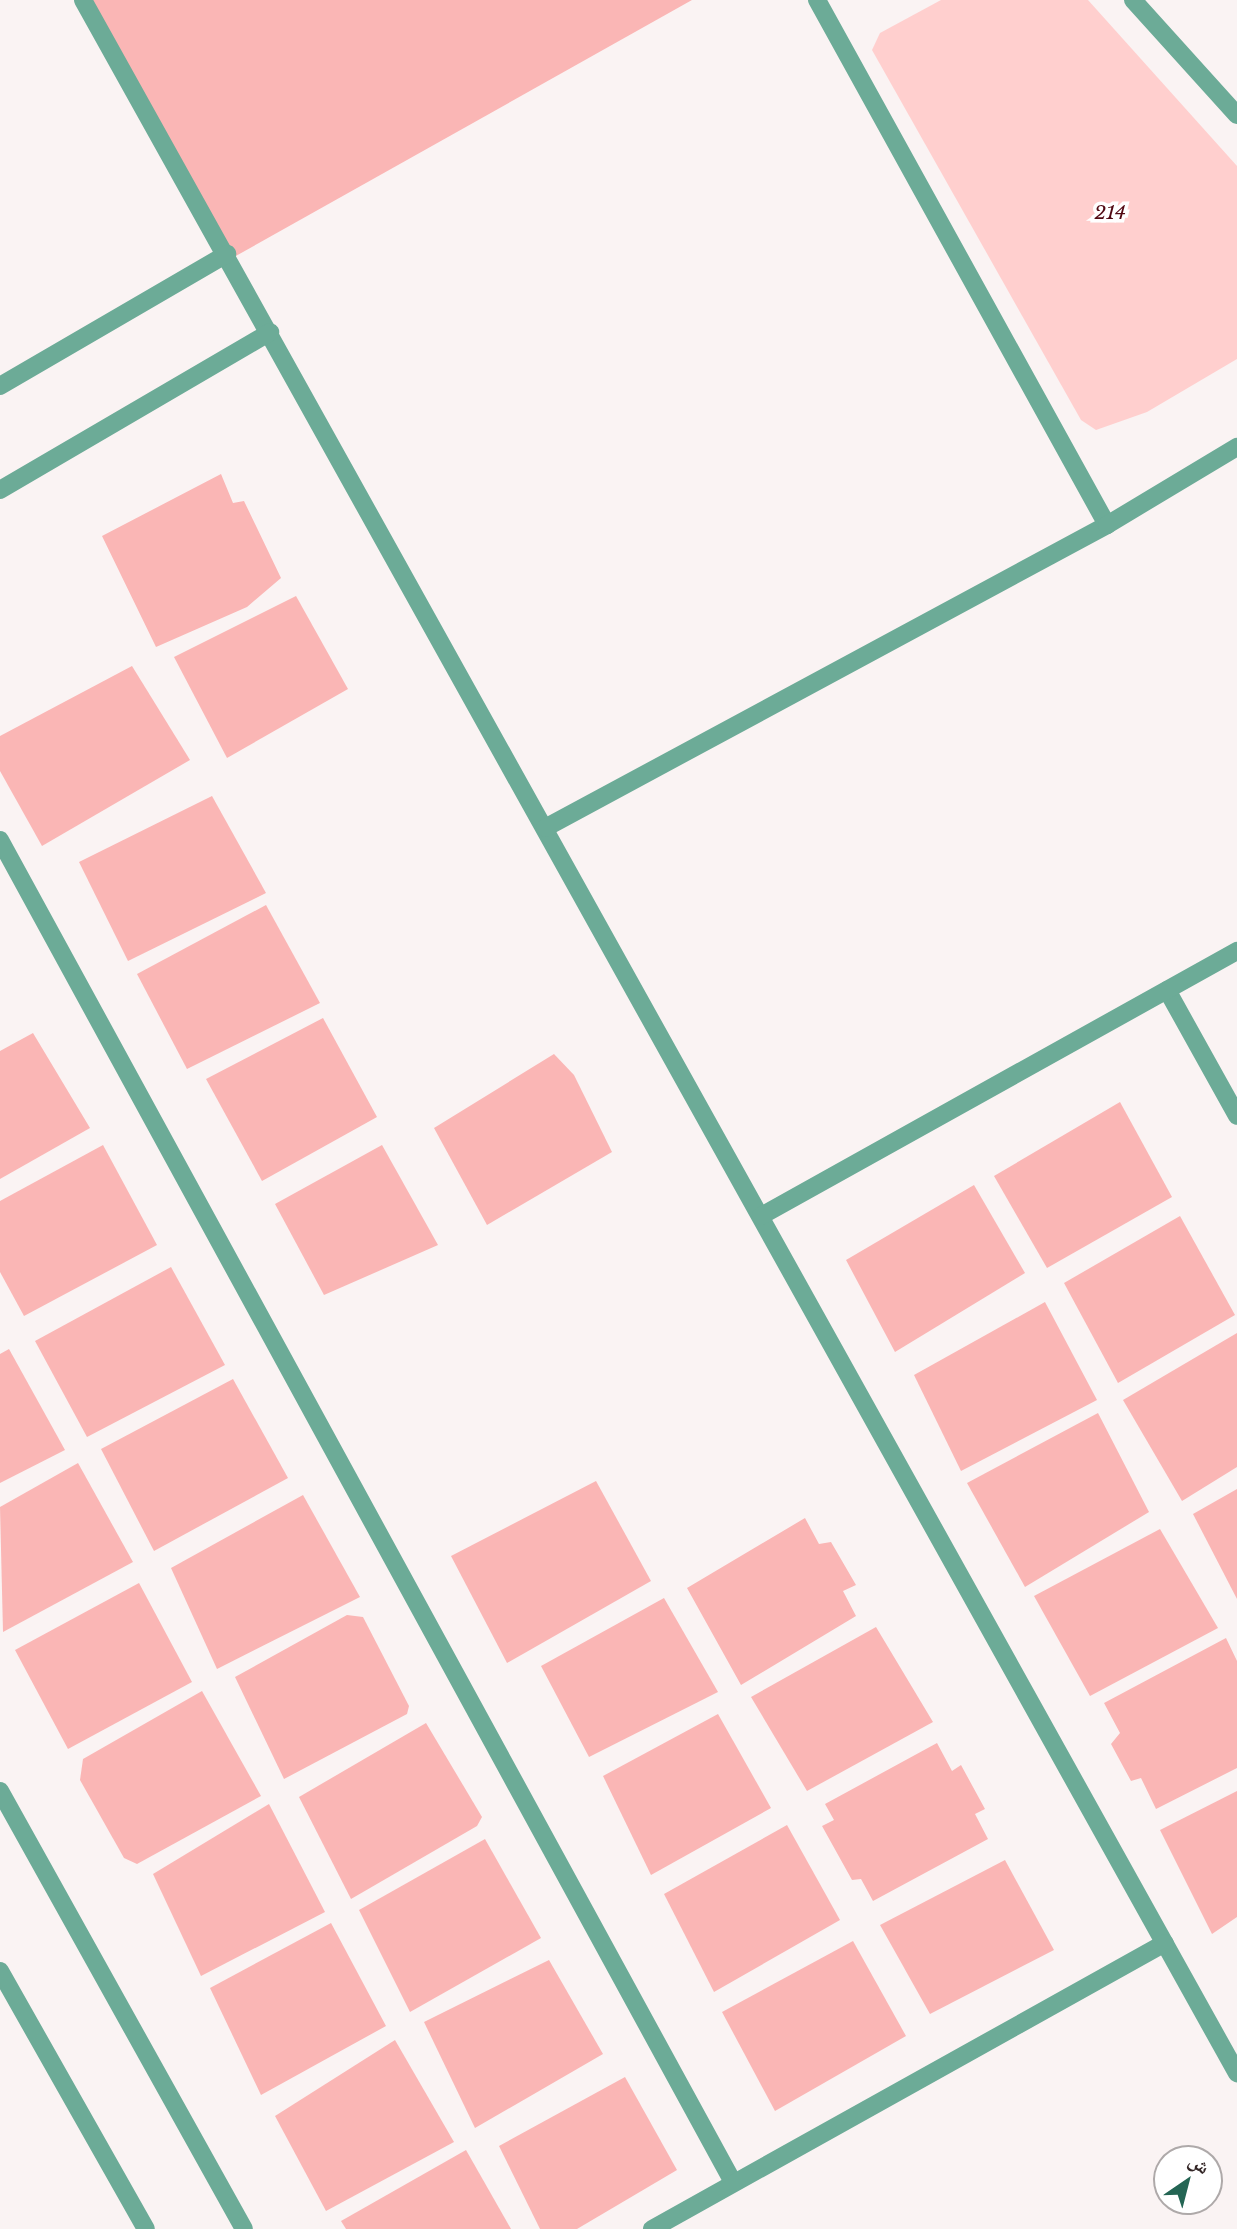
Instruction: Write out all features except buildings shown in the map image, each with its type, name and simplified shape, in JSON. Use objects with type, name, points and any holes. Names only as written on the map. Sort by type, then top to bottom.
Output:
[{"type":"street","points":[[83,0],[227,254],[1237,2073]]},
{"type":"street","points":[[817,0],[1107,525]]},
{"type":"street","points":[[1133,0],[1237,116]]},
{"type":"street","points":[[0,386],[227,254]]},
{"type":"street","points":[[0,490],[270,332]]},
{"type":"street","points":[[545,828],[1107,525],[1237,447]]},
{"type":"street","points":[[0,840],[733,2182]]},
{"type":"street","points":[[761,1216],[1237,951]]},
{"type":"street","points":[[1167,990],[1237,1116]]},
{"type":"street","points":[[0,1791],[244,2229]]},
{"type":"street","points":[[652,2229],[1165,1943]]},
{"type":"street","points":[[0,1971],[146,2229]]},
{"type":"green space","name":"214","points":[[941,0],[1088,0],[1237,166],[1237,359],[1147,412],[1096,430],[1081,420],[872,50],[880,33]]}]
